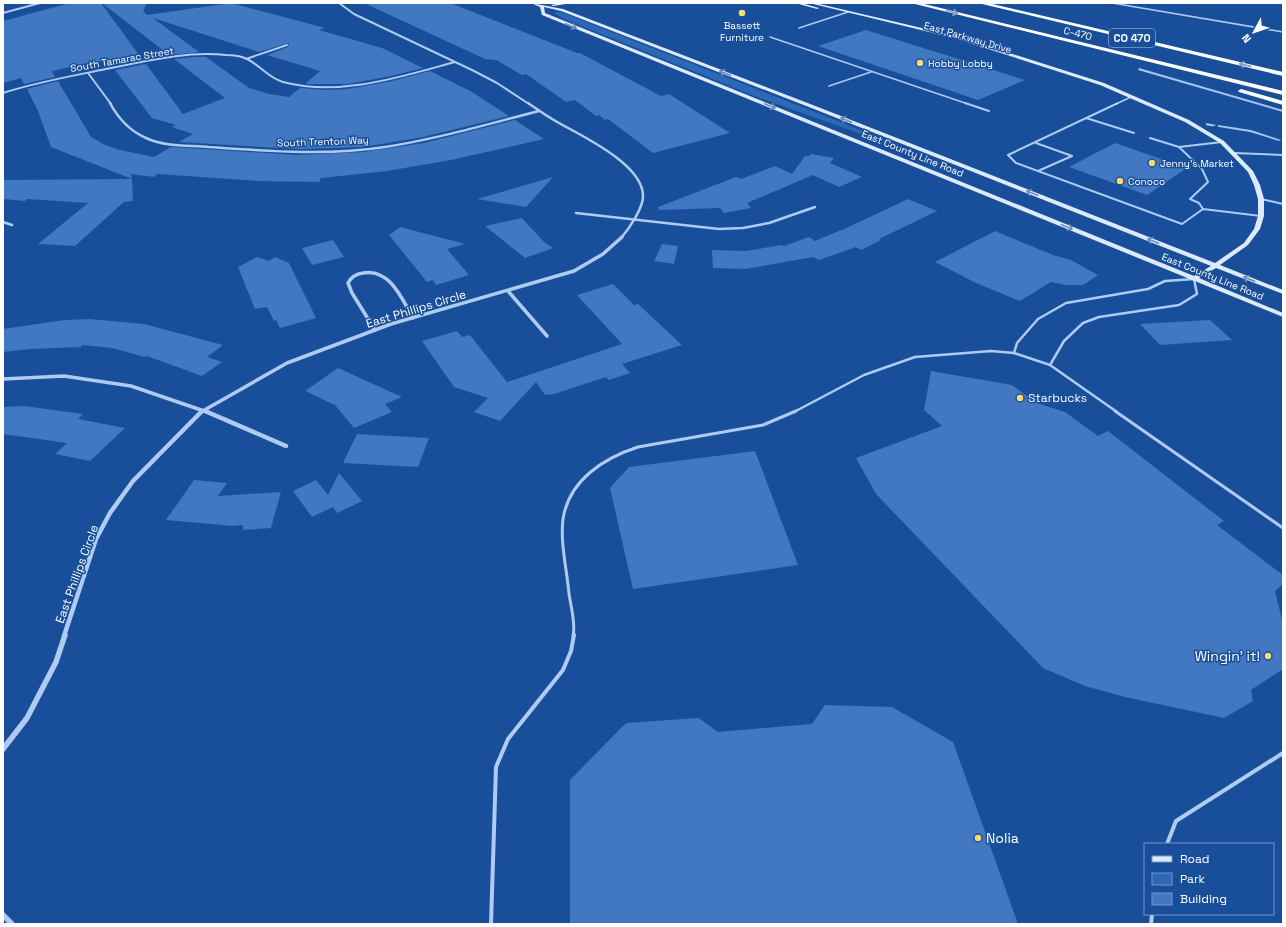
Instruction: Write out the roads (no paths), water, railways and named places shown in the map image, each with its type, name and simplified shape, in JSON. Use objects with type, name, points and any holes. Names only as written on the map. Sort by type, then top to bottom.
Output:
[{"type":"highway","name":"C-470","points":[[914,3],[1283,93]]},
{"type":"highway","name":"C-470","points":[[981,3],[1283,74]]},
{"type":"highway","points":[[992,3],[1251,60]]},
{"type":"highway","points":[[1023,29],[1283,103]]},
{"type":"main road","name":"East County Line Road","points":[[533,3],[562,10],[752,83],[1283,292]]},
{"type":"main road","points":[[542,6],[550,3]]},
{"type":"main road","points":[[542,6],[570,3]]},
{"type":"main road","name":"East Parkway Drive","points":[[797,3],[942,38],[1131,97]]},
{"type":"main road","name":"East Parkway Drive","points":[[811,3],[967,40],[1102,84],[1186,121],[1222,142],[1250,171],[1258,185],[1261,199],[1261,216],[1257,229],[1246,244],[1216,266],[1194,279]]},
{"type":"main road","name":"East County Line Road","points":[[542,6],[543,14],[1283,315]]},
{"type":"street","points":[[3,13],[40,3]]},
{"type":"street","name":"East Phillips Circle","points":[[3,749],[27,718],[56,662],[96,539],[110,514],[133,481],[203,410],[287,363],[375,330],[574,271],[601,256],[621,241],[644,200],[642,187],[629,167],[606,150],[539,111],[489,78],[354,14],[339,3]]},
{"type":"street","points":[[246,59],[287,45]]},
{"type":"street","name":"South Tamarac Street","points":[[3,93],[51,80],[189,55],[232,55],[246,59],[280,81],[307,87],[341,88],[374,84],[455,62]]},
{"type":"street","name":"South Trenton Way","points":[[88,73],[107,97],[117,116],[136,133],[148,139],[169,144],[284,152],[384,147],[421,140],[539,111]]},
{"type":"street","points":[[576,213],[719,229],[743,228],[769,223],[815,207]]},
{"type":"street","points":[[3,222],[12,225]]},
{"type":"street","points":[[375,330],[352,293],[348,283],[350,278],[358,274],[369,271],[378,272],[386,277],[413,318]]},
{"type":"street","points":[[508,291],[548,336]]},
{"type":"street","points":[[3,379],[64,376],[131,386],[203,410],[286,446]]},
{"type":"street","points":[[3,916],[12,924]]},
{"type":"lane","points":[[1112,3],[1283,32]]},
{"type":"lane","points":[[799,28],[848,12]]},
{"type":"lane","points":[[770,37],[989,111]]},
{"type":"lane","points":[[830,86],[872,72]]},
{"type":"lane","points":[[1131,97],[1008,155],[1016,163],[1182,224],[1202,209],[1261,216]]},
{"type":"lane","points":[[1086,118],[1134,133]]},
{"type":"lane","points":[[1150,138],[1179,147],[1222,142]]},
{"type":"lane","points":[[1036,143],[1072,156],[1038,171]]},
{"type":"lane","points":[[1179,147],[1202,169],[1208,182],[1190,198],[1199,203],[1202,209]]},
{"type":"lane","points":[[1234,153],[1283,155]]},
{"type":"lane","points":[[1261,199],[1283,204]]},
{"type":"lane","points":[[1014,353],[1017,343],[1038,319],[1066,303],[1148,289],[1165,281],[1194,279],[1197,294],[1179,305],[1099,317],[1083,323],[1064,341],[1050,365]]},
{"type":"lane","points":[[491,924],[496,767],[508,739],[563,670],[571,651],[574,633],[563,539],[563,519],[567,503],[578,485],[589,472],[619,453],[638,447],[763,425],[782,418],[864,375],[915,357],[991,351],[1014,353],[1050,365],[1283,528]]},
{"type":"lane","points":[[1167,843],[1176,821],[1283,753]]},
{"type":"waterway","points":[[1139,69],[1283,111]]},
{"type":"waterway","points":[[1207,124],[1214,125]]},
{"type":"waterway","points":[[1219,126],[1251,131],[1279,140]]},
{"type":"place","name":"Bassett Furniture","points":[[742,13]]},
{"type":"place","name":"Hobby Lobby","points":[[920,63]]},
{"type":"place","name":"Jenny's Market","points":[[1152,163]]},
{"type":"place","name":"Conoco","points":[[1120,181]]},
{"type":"place","name":"Starbucks","points":[[1020,398]]},
{"type":"place","name":"Wingin' it!","points":[[1268,656]]},
{"type":"place","name":"Nolia","points":[[978,838]]}]
